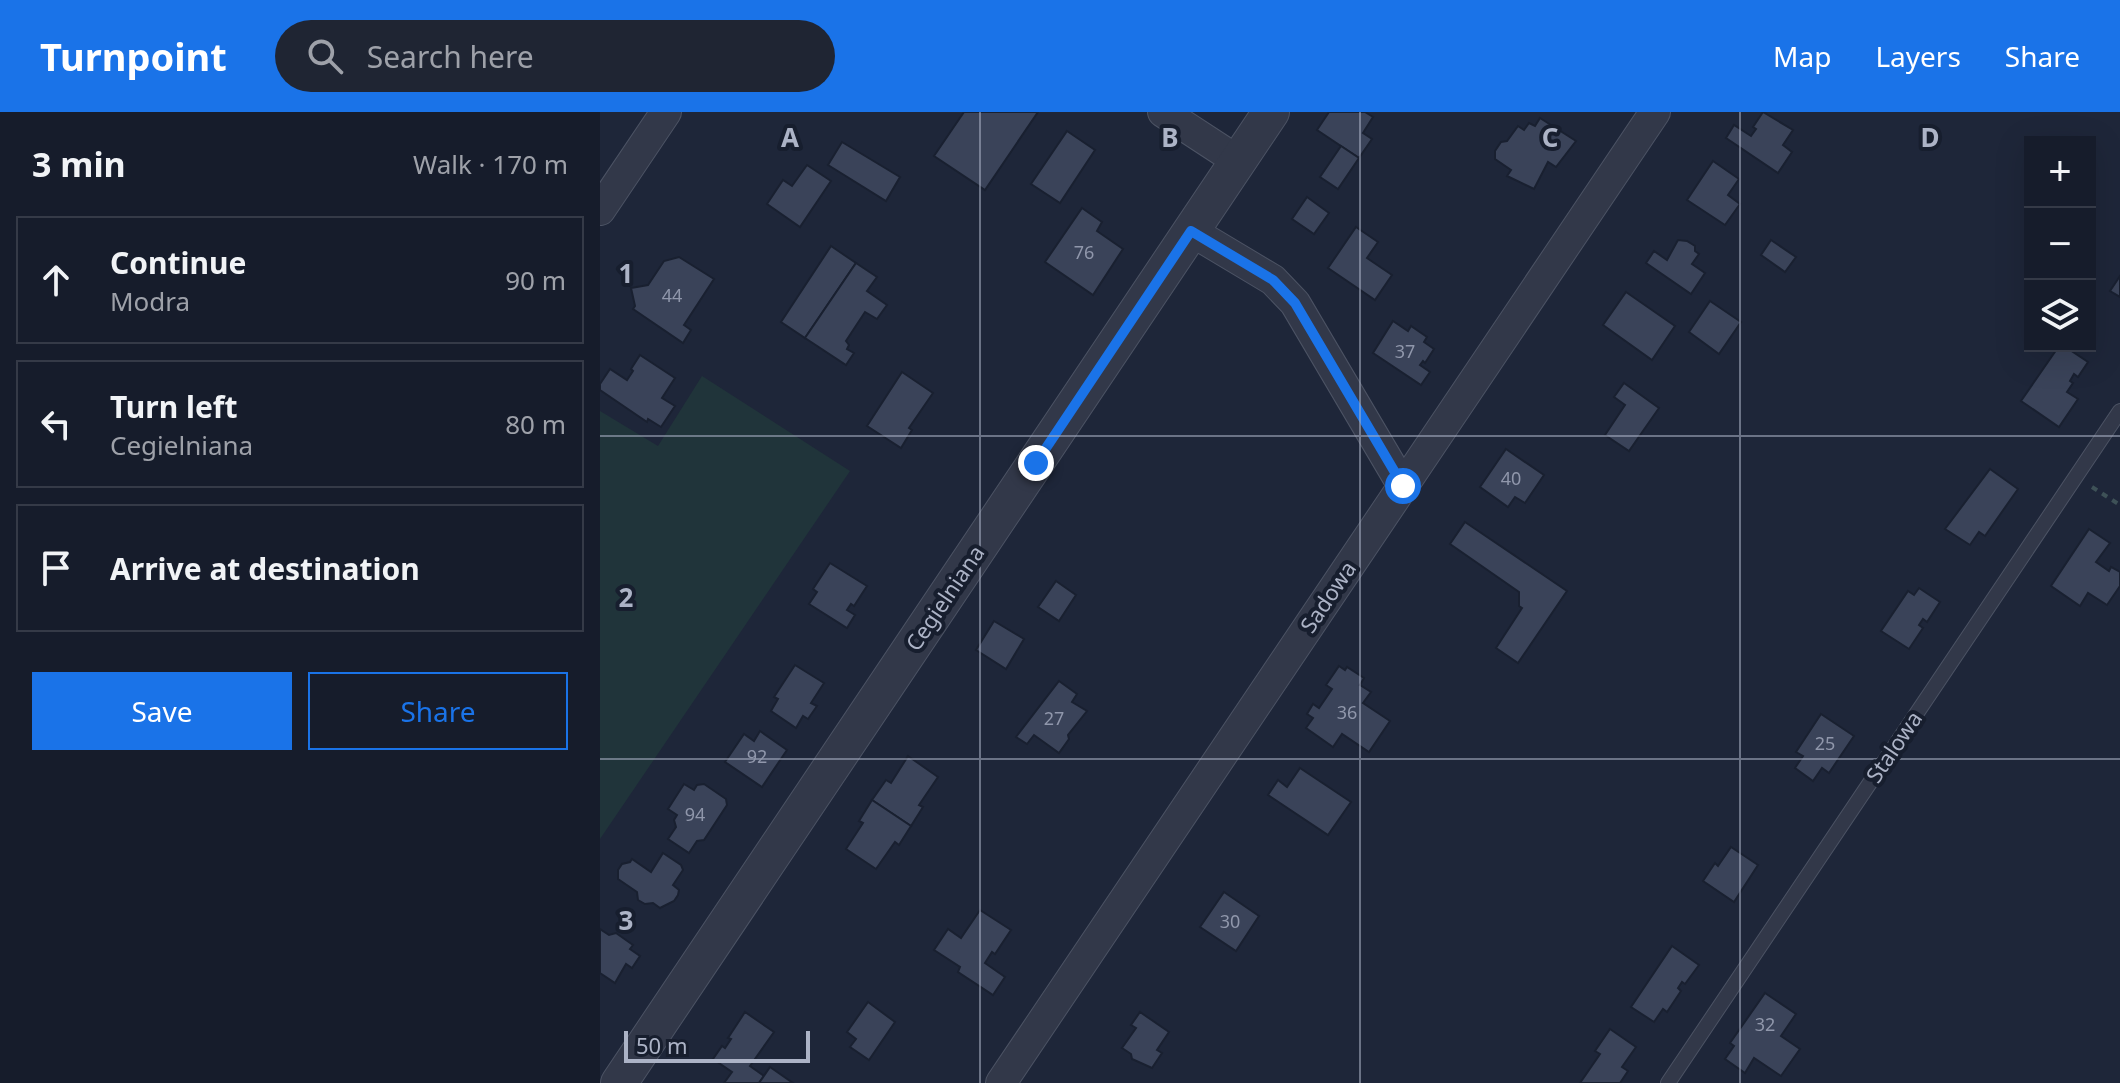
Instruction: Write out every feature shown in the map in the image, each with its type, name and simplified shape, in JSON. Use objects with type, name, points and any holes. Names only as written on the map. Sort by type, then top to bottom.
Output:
[{"type":"street","points":[[600,210],[666,112]]},
{"type":"street","points":[[1163,112],[1238,161]]},
{"type":"street","name":"Cegielniana","points":[[619,1083],[1271,112]]},
{"type":"street","name":"Sadowa","points":[[1001,1083],[1655,112]]},
{"type":"street","points":[[1191,231],[1273,280],[1295,303],[1403,486]]},
{"type":"lane","name":"Stalowa","points":[[1668,1083],[2120,411]]},
{"type":"path","points":[[2075,477],[2120,505]]},
{"type":"shaded area","points":[[702,376],[850,471],[600,839],[600,411],[658,446]]},
{"type":"building","points":[[964,112],[1038,112],[985,190],[934,156]]},
{"type":"building","points":[[1329,112],[1365,112],[1373,117],[1363,133],[1372,139],[1359,158],[1317,130]]},
{"type":"building","points":[[1763,112],[1793,130],[1783,145],[1792,152],[1778,173],[1726,138],[1734,125],[1751,136]]},
{"type":"building","points":[[1540,118],[1576,141],[1556,167],[1548,162],[1534,189],[1507,176],[1511,170],[1495,159],[1495,151],[1518,126],[1524,130],[1529,123],[1535,126]]},
{"type":"building","points":[[1067,131],[1095,150],[1060,203],[1031,184]]},
{"type":"building","points":[[842,142],[900,177],[886,201],[828,165]]},
{"type":"building","points":[[1341,146],[1359,158],[1338,189],[1320,177]]},
{"type":"building","points":[[1713,161],[1739,179],[1728,195],[1740,204],[1725,225],[1687,200]]},
{"type":"building","points":[[807,165],[831,181],[800,227],[767,204],[783,180],[792,186]]},
{"type":"building","points":[[1307,197],[1329,213],[1314,234],[1292,219]]},
{"type":"building","points":[[1082,208],[1102,222],[1097,231],[1123,249],[1093,295],[1045,262]]},
{"type":"building","points":[[1356,227],[1378,242],[1367,258],[1392,275],[1375,300],[1328,268]]},
{"type":"building","points":[[1678,240],[1695,246],[1699,254],[1692,264],[1705,273],[1691,294],[1646,263],[1654,251],[1667,260]]},
{"type":"building","points":[[1771,240],[1796,257],[1785,272],[1761,255]]},
{"type":"building","points":[[831,246],[856,263],[805,338],[781,322]]},
{"type":"building","points":[[679,257],[714,279],[684,325],[691,330],[683,343],[633,309],[631,288],[648,285],[664,261]]},
{"type":"building","points":[[856,263],[877,277],[867,291],[887,305],[877,319],[865,312],[846,341],[849,345],[847,349],[854,353],[846,365],[805,338]]},
{"type":"building","points":[[2120,276],[2120,297],[2110,291]]},
{"type":"building","points":[[1626,292],[1675,326],[1652,360],[1603,325]]},
{"type":"building","points":[[1710,301],[1741,322],[1719,354],[1689,332]]},
{"type":"building","points":[[1393,321],[1408,331],[1411,326],[1427,337],[1424,342],[1434,349],[1425,363],[1423,361],[1420,365],[1430,372],[1421,385],[1373,353]]},
{"type":"building","points":[[2055,352],[2073,352],[2088,362],[2078,377],[2074,374],[2070,381],[2073,383],[2067,392],[2078,399],[2059,427],[2021,401]]},
{"type":"building","points":[[640,355],[675,378],[662,398],[675,406],[661,427],[648,419],[647,422],[600,390],[600,384],[610,369],[627,380]]},
{"type":"building","points":[[902,372],[933,393],[909,428],[912,430],[901,448],[867,426]]},
{"type":"building","points":[[1624,383],[1659,408],[1629,451],[1605,435],[1625,405],[1614,397]]},
{"type":"building","points":[[1506,449],[1544,475],[1525,503],[1515,497],[1508,507],[1480,487]]},
{"type":"building","points":[[1990,469],[2018,489],[1985,536],[1979,532],[1970,545],[1945,529]]},
{"type":"building","points":[[1465,522],[1567,591],[1518,663],[1496,648],[1522,608],[1519,606],[1519,592],[1450,544]]},
{"type":"building","points":[[2089,529],[2110,543],[2096,562],[2109,571],[2111,567],[2120,572],[2120,586],[2107,605],[2088,593],[2080,606],[2051,586]]},
{"type":"building","points":[[830,563],[867,586],[854,606],[851,604],[847,610],[855,615],[847,628],[809,604],[817,592],[813,589]]},
{"type":"building","points":[[1056,581],[1076,595],[1059,621],[1038,607]]},
{"type":"building","points":[[1919,588],[1940,602],[1927,622],[1923,619],[1919,625],[1923,628],[1909,649],[1881,631],[1908,591],[1914,595]]},
{"type":"building","points":[[994,621],[1024,639],[1006,669],[976,650]]},
{"type":"building","points":[[795,665],[824,683],[811,703],[817,706],[808,719],[803,716],[796,728],[771,711],[778,699],[774,697]]},
{"type":"building","points":[[1339,666],[1345,670],[1347,667],[1364,678],[1360,685],[1371,692],[1363,703],[1390,721],[1369,752],[1342,734],[1333,747],[1306,728],[1313,718],[1307,714],[1313,704],[1319,708],[1332,689],[1326,685]]},
{"type":"building","points":[[1059,681],[1077,694],[1072,702],[1087,711],[1068,735],[1069,739],[1059,753],[1034,735],[1027,744],[1016,737]]},
{"type":"building","points":[[1821,714],[1854,736],[1829,773],[1822,768],[1813,781],[1795,768],[1803,756],[1796,752]]},
{"type":"building","points":[[760,731],[787,750],[762,787],[725,762],[744,734],[754,741]]},
{"type":"building","points":[[908,756],[938,777],[919,805],[923,807],[911,826],[872,800],[886,780],[891,783]]},
{"type":"building","points":[[1300,768],[1351,802],[1328,835],[1268,795],[1278,780],[1287,787]]},
{"type":"building","points":[[684,784],[694,790],[697,785],[704,784],[726,799],[727,805],[704,840],[697,841],[689,853],[668,839],[676,827],[674,820],[677,815],[668,809]]},
{"type":"building","points":[[872,800],[911,826],[899,845],[895,842],[876,869],[846,849],[863,823],[859,821]]},
{"type":"building","points":[[1731,847],[1758,865],[1734,902],[1703,881]]},
{"type":"building","points":[[663,853],[681,865],[683,870],[673,885],[679,890],[678,895],[674,901],[660,908],[638,900],[637,892],[618,879],[618,870],[632,859],[651,872]]},
{"type":"building","points":[[1224,892],[1259,916],[1236,951],[1200,927]]},
{"type":"building","points":[[980,910],[1011,930],[985,963],[1005,977],[993,995],[958,972],[960,967],[934,950],[948,929],[961,938]]},
{"type":"building","points":[[600,929],[609,935],[616,933],[633,945],[630,949],[640,956],[632,968],[626,964],[615,983],[600,973]]},
{"type":"building","points":[[1672,946],[1699,965],[1685,984],[1682,982],[1678,988],[1681,991],[1667,1012],[1663,1009],[1654,1022],[1631,1007]]},
{"type":"building","points":[[1765,993],[1796,1014],[1781,1036],[1800,1049],[1781,1076],[1754,1058],[1745,1073],[1725,1059],[1734,1046],[1730,1043]]},
{"type":"building","points":[[868,1002],[895,1022],[869,1060],[850,1047],[856,1039],[847,1032]]},
{"type":"building","points":[[745,1012],[774,1032],[750,1066],[764,1076],[759,1083],[724,1083],[732,1072],[713,1059],[722,1046],[725,1048]]},
{"type":"building","points":[[1140,1012],[1169,1032],[1157,1050],[1162,1053],[1152,1068],[1132,1059],[1131,1054],[1122,1048],[1136,1028],[1131,1025]]},
{"type":"building","points":[[1610,1029],[1636,1047],[1622,1067],[1628,1071],[1620,1083],[1580,1083],[1600,1054],[1595,1051]]},
{"type":"building","points":[[770,1067],[793,1083],[759,1083]]},
{"type":"route","points":[[1036,463],[1191,231],[1273,280],[1295,303],[1403,486]]}]
